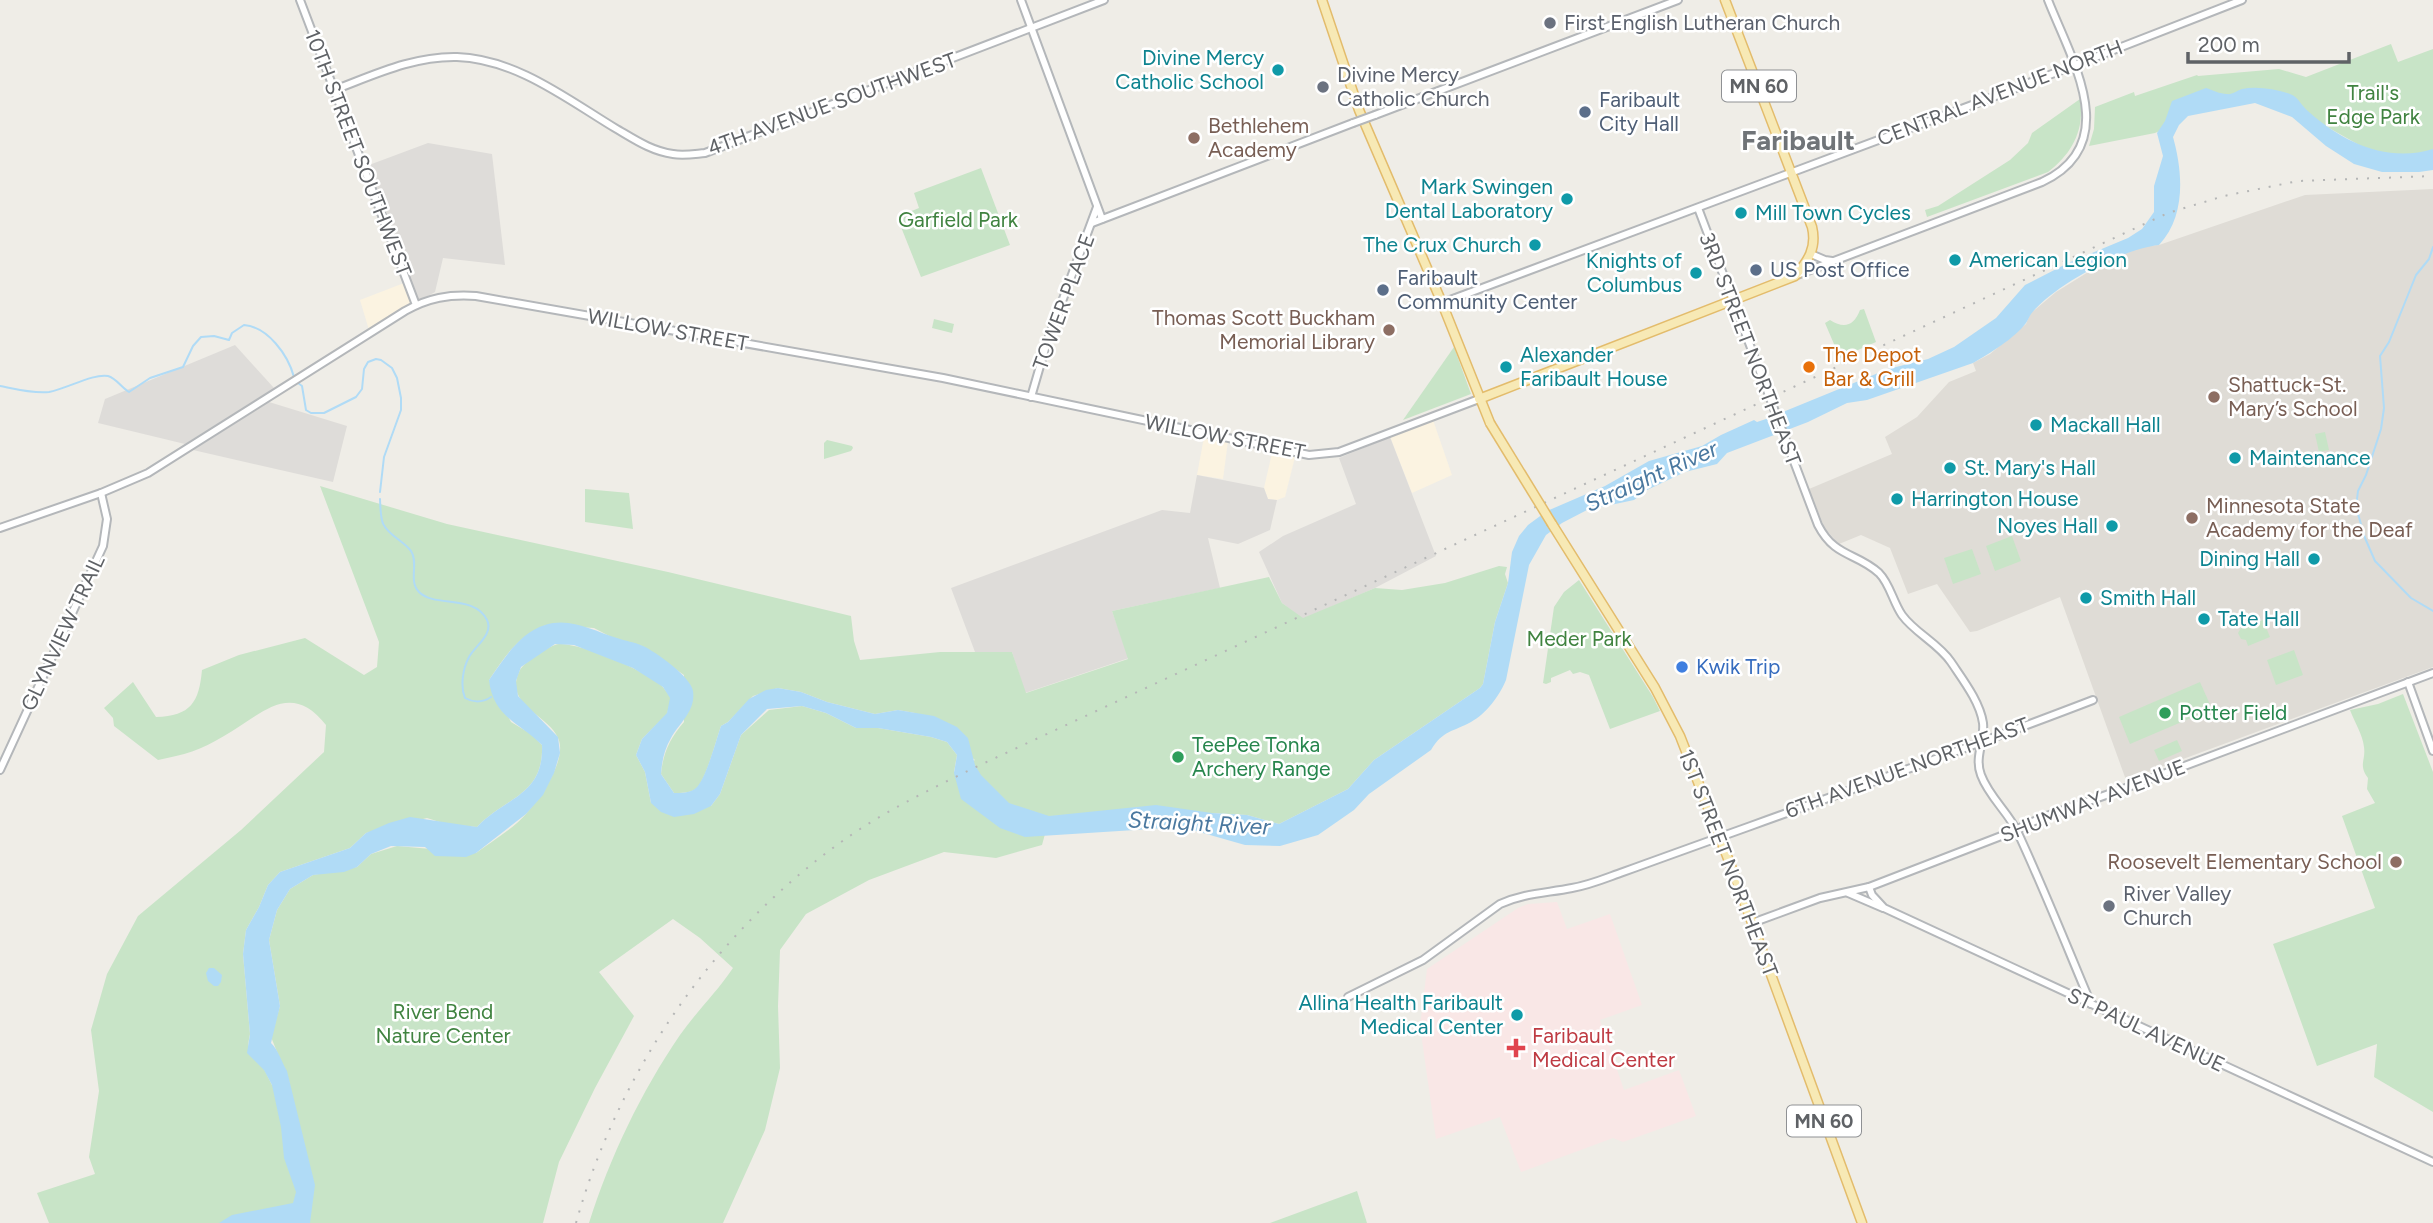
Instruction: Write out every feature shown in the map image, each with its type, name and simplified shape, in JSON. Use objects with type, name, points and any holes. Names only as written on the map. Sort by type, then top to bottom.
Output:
[{"type":"main road","points":[[1322,0],[1359,110],[1442,303],[1479,399],[1795,276],[1811,254]]},
{"type":"main road","name":"MN 60","points":[[1725,0],[1812,227],[1814,244],[1811,254]]},
{"type":"main road","name":"1ST STREET NORTHEAST","points":[[1479,399],[1490,423],[1671,717],[1720,836],[1862,1223]]},
{"type":"street","name":"10TH STREET SOUTHWEST","points":[[300,0],[416,305]]},
{"type":"street","points":[[1021,0],[1102,219]]},
{"type":"street","name":"4TH AVENUE SOUTHWEST","points":[[334,90],[423,59],[450,57],[494,63],[534,79],[648,147],[676,155],[690,155],[705,153],[1104,0]]},
{"type":"street","points":[[1092,223],[1678,0]]},
{"type":"street","points":[[1795,276],[2042,182],[2062,170],[2081,146],[2087,123],[2085,99],[2048,0]]},
{"type":"street","name":"CENTRAL AVENUE NORTH","points":[[1442,303],[2074,66],[2242,0]]},
{"type":"street","name":"TOWER PLACE","points":[[1031,397],[1047,342],[1097,208]]},
{"type":"street","name":"3RD STREET NORTHEAST","points":[[1698,208],[1824,538],[1843,554],[1877,571],[1884,579],[1901,614],[1949,658],[1969,689],[1983,724],[1978,753],[1980,774],[2017,830],[2091,1004]]},
{"type":"street","points":[[1811,254],[1825,260],[1838,261]]},
{"type":"street","name":"WILLOW STREET","points":[[0,528],[101,493],[161,465],[416,305],[446,296],[476,296],[932,376],[1309,455],[1339,452],[1479,399]]},
{"type":"street","name":"GLYNVIEW TRAIL","points":[[0,770],[103,546],[107,519],[101,493]]},
{"type":"street","name":"SHUMWAY AVENUE","points":[[1752,923],[1820,898],[1869,887],[2017,830],[2041,818],[2433,673]]},
{"type":"street","points":[[2408,682],[2433,751]]},
{"type":"street","name":"6TH AVENUE NORTHEAST","points":[[1348,997],[1423,960],[1500,904],[1514,898],[1586,885],[2093,700]]},
{"type":"street","name":"ST PAUL AVENUE","points":[[1869,887],[1872,895],[1884,908],[2433,1162]]},
{"type":"street","points":[[1846,892],[1884,908]]},
{"type":"shaded area","points":[[428,143],[492,154],[505,265],[443,258],[435,292],[412,305],[361,168]]},
{"type":"shaded area","points":[[2433,189],[2433,667],[2126,780],[2060,597],[1970,632],[1937,584],[1908,594],[1890,548],[1861,535],[1839,544],[1825,529],[1809,489],[1892,454],[1885,437],[1917,417],[1949,382],[1976,371],[1973,363],[1990,354],[2026,324],[2030,314],[2056,292],[2106,261],[2305,195]]},
{"type":"shaded area","points":[[404,283],[412,305],[369,330],[360,300]]},
{"type":"shaded area","points":[[235,345],[274,388],[185,444],[98,423],[105,399]]},
{"type":"shaded area","points":[[269,402],[347,426],[333,482],[193,450]]},
{"type":"shaded area","points":[[1433,420],[1452,475],[1412,493],[1390,437]]},
{"type":"shaded area","points":[[1204,437],[1228,441],[1223,479],[1197,475]]},
{"type":"shaded area","points":[[1390,437],[1436,556],[1375,588],[1303,619],[1282,603],[1259,552],[1283,536],[1356,504],[1339,458]]},
{"type":"shaded area","points":[[1272,453],[1295,457],[1285,497],[1277,500],[1268,499],[1264,488]]},
{"type":"shaded area","points":[[1197,475],[1264,488],[1268,499],[1277,500],[1270,530],[1238,544],[1208,538],[1220,588],[1112,611],[1129,658],[1025,693],[1012,652],[975,652],[951,588],[1162,510],[1190,513]]},
{"type":"shaded area","name":"Faribault Medical Center","points":[[1557,902],[1567,929],[1610,914],[1642,1005],[1600,1020],[1624,1090],[1679,1070],[1696,1116],[1623,1142],[1613,1138],[1521,1172],[1500,1117],[1436,1139],[1420,1026],[1427,969],[1518,908],[1528,904]]},
{"type":"green space","name":"Trail's Edge Park","points":[[2391,44],[2398,62],[2433,49],[2433,162],[2391,163],[2281,101],[2197,105],[2155,133],[2089,146],[2094,129],[2095,107],[2134,92],[2135,96],[2197,75],[2279,69],[2306,77]]},
{"type":"green space","points":[[2080,99],[2080,121],[2075,140],[2064,157],[2048,172],[1927,217],[1925,210],[1938,206],[2010,160],[2028,143],[2032,133]]},
{"type":"green space","name":"Garfield Park","points":[[981,168],[1010,245],[921,277],[897,217],[919,208],[914,193]]},
{"type":"green space","points":[[1864,309],[1876,342],[1840,358],[1825,323],[1830,320],[1844,325],[1852,323],[1860,310]]},
{"type":"green space","points":[[934,319],[954,324],[952,333],[932,328]]},
{"type":"green space","points":[[1454,347],[1471,394],[1403,420]]},
{"type":"green space","points":[[2325,432],[2329,450],[2319,452],[2315,434]]},
{"type":"green space","points":[[827,440],[853,448],[824,459],[824,443]]},
{"type":"green space","name":"River Bend Nature Center","points":[[320,486],[447,524],[668,572],[851,616],[860,660],[940,652],[1012,652],[1026,693],[1128,659],[1112,611],[1269,577],[1282,603],[1303,618],[1375,588],[1402,590],[1445,583],[1499,566],[1507,567],[1505,574],[1508,583],[1495,622],[1480,688],[1374,760],[1348,789],[1279,824],[1247,815],[1212,813],[1050,816],[1042,845],[996,858],[944,852],[869,880],[806,914],[780,950],[780,1068],[765,1130],[723,1223],[589,1223],[617,1150],[652,1079],[680,1035],[733,968],[700,938],[673,919],[599,972],[634,1016],[559,1162],[543,1223],[49,1223],[37,1193],[95,1174],[89,1157],[99,1091],[91,1030],[107,974],[138,916],[241,830],[324,752],[326,725],[313,711],[300,704],[275,705],[208,745],[158,760],[114,726],[113,718],[104,708],[133,682],[156,717],[178,714],[195,699],[202,670],[239,655],[305,638],[364,675],[377,667],[379,642]],"holes":[[[546,625],[594,628],[613,638],[642,646],[684,675],[684,722],[668,746],[661,774],[674,793],[691,791],[700,784],[721,726],[753,696],[778,688],[875,714],[898,710],[915,713],[975,760],[954,772],[957,755],[947,742],[878,728],[856,728],[826,713],[802,706],[769,710],[741,735],[720,794],[711,806],[651,803],[645,772],[636,755],[642,739],[667,714],[671,698],[653,679],[612,658],[569,645],[550,647],[522,667],[516,682],[521,701],[553,730],[560,747],[551,778],[521,819],[476,853],[397,846],[371,854],[357,867],[313,875],[290,889],[277,910],[269,940],[280,1006],[271,1037],[290,1084],[272,1085],[264,1069],[249,1051],[243,954],[246,930],[268,885],[280,872],[350,848],[366,833],[427,818],[446,824],[477,827],[521,794],[537,775],[542,745],[531,734],[511,722],[489,680],[513,648],[527,635]]]},
{"type":"green space","points":[[585,489],[629,493],[633,529],[585,522]]},
{"type":"green space","points":[[2012,536],[2021,561],[1995,571],[1986,546]]},
{"type":"green space","points":[[1972,549],[1981,574],[1953,584],[1944,558]]},
{"type":"green space","name":"Meder Park","points":[[1579,580],[1660,711],[1610,729],[1589,675],[1580,672],[1573,674],[1570,670],[1551,678],[1551,682],[1543,683],[1554,607],[1564,592]]},
{"type":"green space","points":[[2263,620],[2270,637],[2248,646],[2238,633],[2241,628]]},
{"type":"green space","points":[[2294,650],[2303,675],[2276,685],[2267,660]]},
{"type":"green space","name":"Potter Field","points":[[2200,682],[2212,709],[2130,744],[2119,717]]},
{"type":"green space","name":"Roosevelt Elementary School","points":[[2403,694],[2433,772],[2433,1112],[2374,1077],[2377,1044],[2317,1066],[2273,944],[2375,908],[2342,816],[2375,803],[2367,789],[2363,742],[2350,710],[2378,704]]},
{"type":"green space","points":[[2177,740],[2182,751],[2159,761],[2154,750]]},
{"type":"green space","points":[[1357,1191],[1367,1223],[1270,1223]]},
{"type":"water","name":"Straight River","points":[[2206,88],[2229,94],[2254,88],[2290,94],[2337,133],[2367,147],[2400,153],[2433,149],[2433,170],[2382,172],[2354,164],[2326,146],[2292,117],[2255,103],[2188,116],[2173,137],[2180,179],[2178,208],[2168,234],[2159,245],[2127,253],[2072,280],[2042,303],[2015,334],[1973,363],[1867,400],[1847,403],[1808,422],[1727,453],[1717,464],[1685,472],[1647,490],[1634,500],[1587,510],[1546,535],[1529,565],[1506,680],[1492,704],[1477,719],[1444,735],[1431,750],[1369,794],[1354,810],[1318,835],[1280,846],[1245,845],[1182,827],[1025,837],[1000,828],[961,799],[954,773],[957,755],[947,742],[878,728],[856,728],[826,713],[802,706],[767,709],[741,735],[720,794],[711,806],[694,814],[674,817],[661,812],[651,803],[645,772],[636,755],[642,739],[667,713],[670,698],[663,687],[633,668],[574,645],[555,644],[521,667],[516,681],[518,696],[558,737],[560,753],[543,795],[526,814],[476,853],[466,857],[435,856],[425,847],[391,846],[371,854],[357,867],[344,872],[313,875],[290,889],[277,910],[269,940],[280,1006],[271,1043],[287,1071],[315,1185],[310,1223],[219,1223],[232,1215],[293,1203],[296,1192],[284,1158],[272,1085],[264,1070],[247,1053],[250,1034],[243,954],[246,930],[268,885],[280,872],[350,848],[366,833],[389,823],[410,817],[477,827],[521,794],[537,775],[542,745],[501,711],[491,692],[489,680],[527,634],[545,625],[573,624],[637,643],[680,672],[691,685],[693,698],[686,716],[669,742],[661,769],[661,774],[674,793],[691,791],[700,783],[721,726],[749,699],[766,690],[778,688],[875,714],[898,710],[934,716],[957,727],[968,738],[975,765],[981,775],[1009,803],[1049,816],[1156,805],[1247,815],[1279,824],[1348,789],[1374,760],[1480,688],[1495,622],[1508,583],[1512,552],[1519,536],[1528,525],[1547,511],[1605,486],[1649,461],[1702,446],[1754,420],[1757,422],[1766,419],[1888,369],[1928,359],[1954,347],[1996,318],[2025,285],[2142,229],[2154,212],[2154,186],[2163,156],[2157,133],[2165,121],[2172,101]]},
{"type":"water","points":[[209,968],[214,968],[222,975],[218,986],[208,981],[206,973]]},
{"type":"waterway","points":[[2433,247],[2429,259],[2416,275],[2389,342],[2380,356],[2384,408],[2381,429],[2358,491],[2356,507],[2375,561],[2411,598],[2433,611]]},
{"type":"waterway","points":[[0,386],[31,392],[49,392],[88,379],[108,376],[129,392],[150,378],[183,367],[193,346],[201,337],[214,336],[229,340],[232,333],[244,325],[261,331],[276,343],[294,377]]},
{"type":"waterway","points":[[298,383],[302,386],[306,410],[311,413],[324,413],[356,397],[362,389],[364,369],[368,362],[381,360],[392,368],[397,378],[401,410],[384,457],[380,492]]},
{"type":"waterway","points":[[380,499],[381,518],[385,527],[411,551],[414,583],[419,592],[426,597],[473,607],[487,620],[486,635],[467,661],[463,688],[465,698],[472,701],[491,697]]},
{"type":"railway","points":[[576,1223],[595,1165],[619,1108],[648,1054],[682,1002],[720,954],[762,909],[808,868],[886,813],[978,766],[2168,213],[2224,196],[2298,181],[2433,176]]},
{"type":"place","name":"First English Lutheran Church","points":[[1550,23]]},
{"type":"place","name":"Divine Mercy Catholic School","points":[[1278,70]]},
{"type":"place","name":"Divine Mercy Catholic Church","points":[[1323,87]]},
{"type":"place","name":"Faribault City Hall","points":[[1585,112]]},
{"type":"place","name":"Bethlehem Academy","points":[[1194,138]]},
{"type":"place","name":"Mark Swingen Dental Laboratory","points":[[1567,199]]},
{"type":"place","name":"Mill Town Cycles","points":[[1741,213]]},
{"type":"place","name":"The Crux Church","points":[[1535,245]]},
{"type":"place","name":"American Legion","points":[[1955,260]]},
{"type":"place","name":"US Post Office","points":[[1756,270]]},
{"type":"place","name":"Knights of Columbus","points":[[1696,273]]},
{"type":"place","name":"Faribault Community Center","points":[[1383,290]]},
{"type":"place","name":"Thomas Scott Buckham Memorial Library","points":[[1389,330]]},
{"type":"place","name":"Alexander Faribault House","points":[[1506,367]]},
{"type":"place","name":"The Depot Bar & Grill","points":[[1809,367]]},
{"type":"place","name":"Shattuck-St. Mary’s School","points":[[2214,397]]},
{"type":"place","name":"Mackall Hall","points":[[2036,425]]},
{"type":"place","name":"Maintenance","points":[[2235,458]]},
{"type":"place","name":"St. Mary's Hall","points":[[1950,468]]},
{"type":"place","name":"Harrington House","points":[[1897,499]]},
{"type":"place","name":"Minnesota State Academy for the Deaf","points":[[2192,518]]},
{"type":"place","name":"Noyes Hall","points":[[2112,526]]},
{"type":"place","name":"Dining Hall","points":[[2314,559]]},
{"type":"place","name":"Smith Hall","points":[[2086,598]]},
{"type":"place","name":"Tate Hall","points":[[2204,619]]},
{"type":"place","name":"Kwik Trip","points":[[1682,667]]},
{"type":"place","name":"Potter Field","points":[[2165,713]]},
{"type":"place","name":"TeePee Tonka Archery Range","points":[[1178,757]]},
{"type":"place","name":"Roosevelt Elementary School","points":[[2396,862]]},
{"type":"place","name":"River Valley Church","points":[[2109,906]]},
{"type":"place","name":"Allina Health Faribault Medical Center","points":[[1517,1015]]},
{"type":"place","name":"Faribault Medical Center","points":[[1516,1048]]},
{"type":"district","name":"Faribault","points":[[1798,140]]}]
